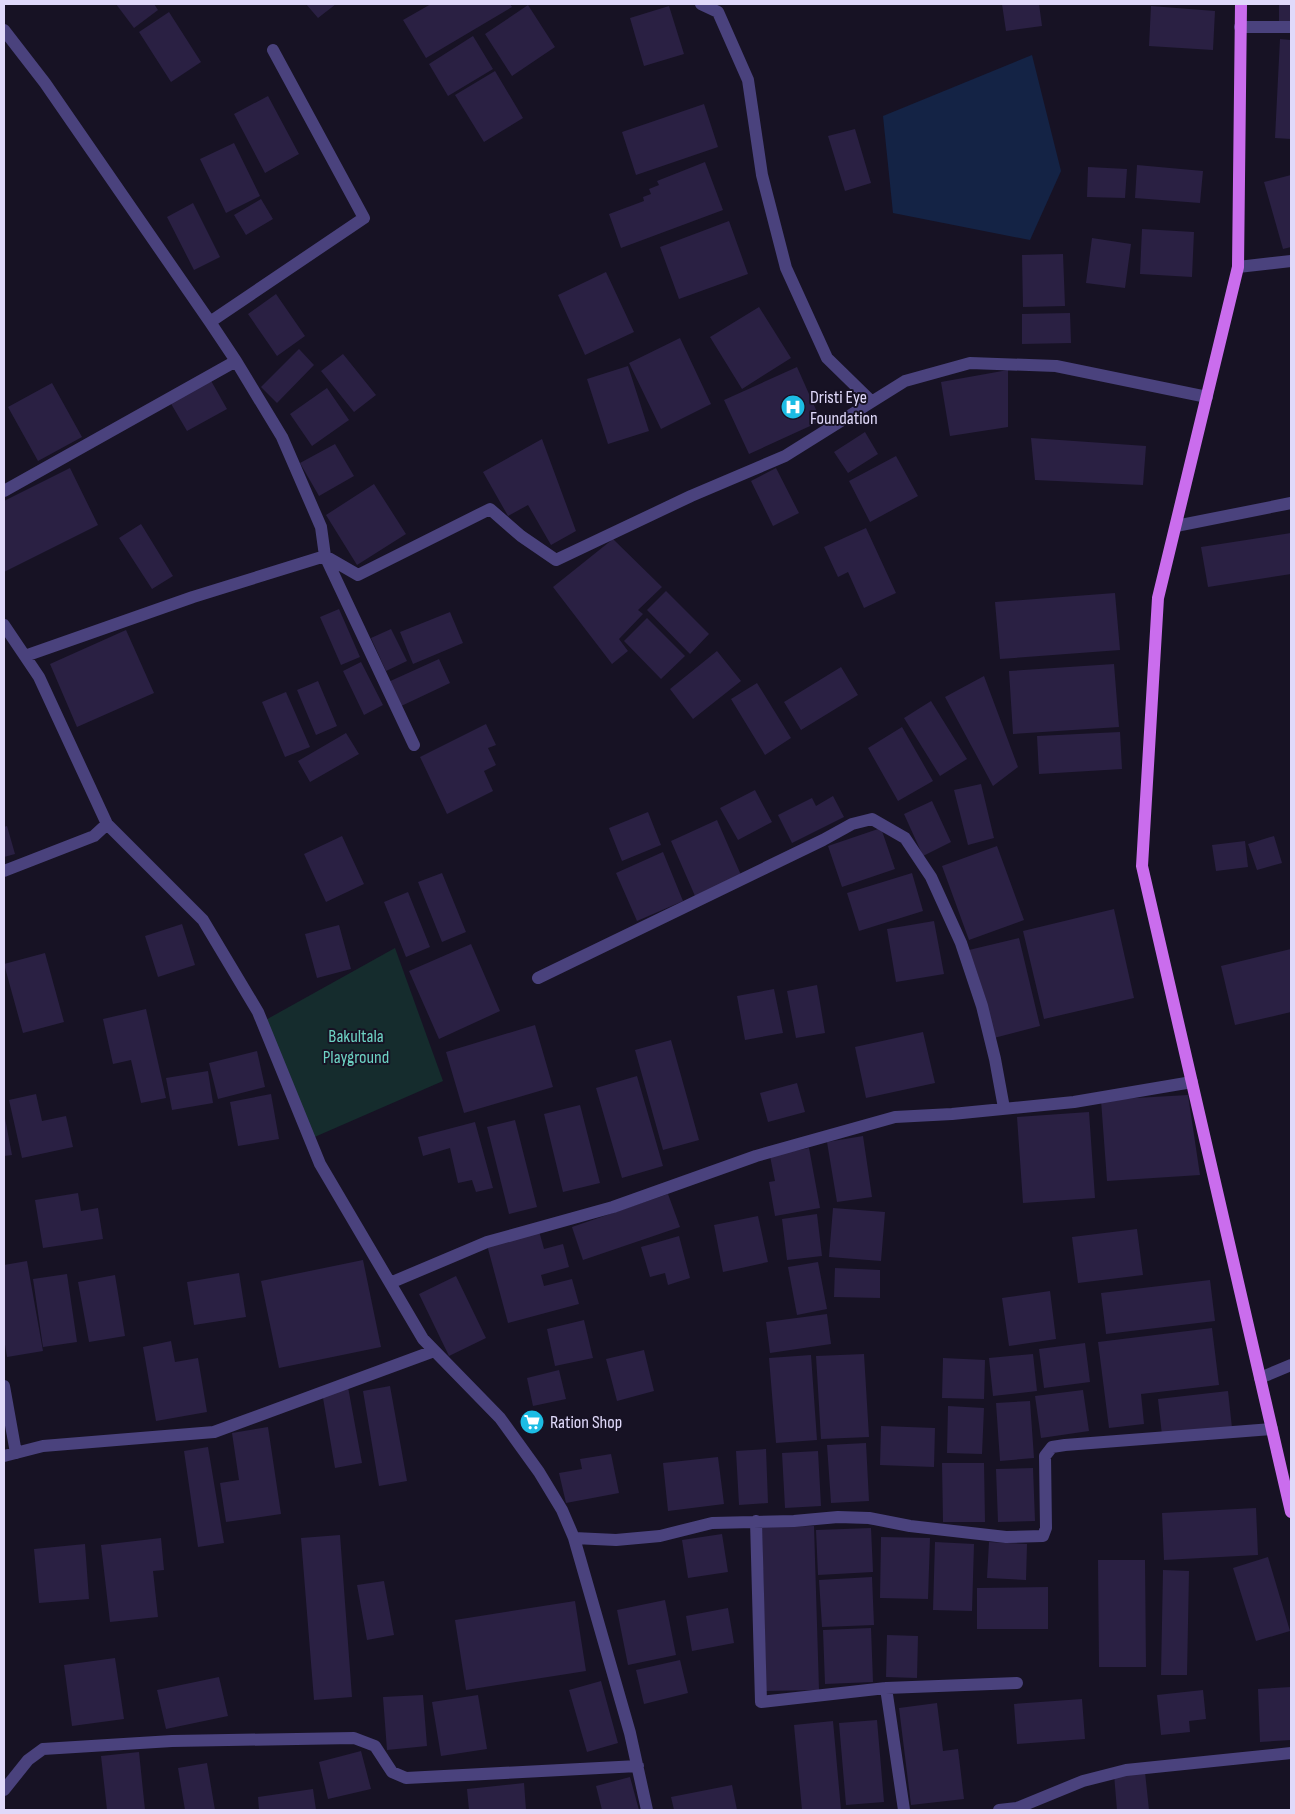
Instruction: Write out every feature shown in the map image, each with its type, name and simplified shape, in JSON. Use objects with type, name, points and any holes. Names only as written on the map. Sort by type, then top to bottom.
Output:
[{"type":"main road","points":[[1240,4],[1238,267],[1158,598],[1142,866],[1291,1512]]},
{"type":"street","points":[[702,4],[718,12],[748,80],[762,175],[786,268],[827,358],[870,401]]},
{"type":"street","points":[[1240,27],[1291,27]]},
{"type":"street","points":[[4,30],[45,83],[210,322],[282,437],[320,527],[326,556],[414,745]]},
{"type":"street","points":[[210,322],[364,218],[273,50]]},
{"type":"street","points":[[1238,267],[1291,261]]},
{"type":"street","points":[[4,491],[236,361]]},
{"type":"street","points":[[25,656],[193,596],[326,556],[358,575],[490,509],[522,536],[556,560],[690,496],[785,456],[870,401],[905,381],[970,363],[1056,366],[1207,397]]},
{"type":"street","points":[[1176,526],[1291,503]]},
{"type":"street","points":[[4,625],[39,677],[107,824],[203,920],[258,1012],[320,1164],[423,1339],[505,1425],[539,1472],[562,1510],[574,1538],[630,1733],[647,1810]]},
{"type":"street","points":[[538,978],[823,840],[852,824],[872,819],[905,838],[931,877],[957,934],[982,1006],[1004,1108]]},
{"type":"street","points":[[4,871],[94,836],[107,824]]},
{"type":"street","points":[[390,1284],[487,1242],[613,1207],[756,1156],[895,1117],[952,1114],[1074,1102],[1192,1082]]},
{"type":"street","points":[[4,1386],[10,1455],[43,1446],[214,1432],[434,1351]]},
{"type":"street","points":[[1260,1378],[1291,1365]]},
{"type":"street","points":[[574,1538],[616,1540],[660,1536],[712,1523],[838,1517],[869,1518],[910,1526],[1006,1537],[1043,1536],[1046,1528],[1045,1456],[1052,1448],[1065,1445],[1272,1429]]},
{"type":"street","points":[[756,1521],[761,1702],[886,1688],[1017,1683]]},
{"type":"street","points":[[886,1688],[904,1810]]},
{"type":"street","points":[[4,1790],[28,1760],[44,1749],[172,1741],[354,1738],[375,1746],[392,1772],[406,1778],[638,1766]]},
{"type":"street","points":[[999,1810],[1017,1808],[1083,1781],[1126,1770],[1291,1753]]},
{"type":"green space","name":"Bakultala Playground","points":[[395,948],[443,1081],[310,1139],[262,1022]]},
{"type":"water","points":[[1032,55],[1061,171],[1030,240],[893,213],[883,116]]},
{"type":"building","points":[[116,4],[154,4],[158,10],[134,28]]},
{"type":"building","points":[[306,4],[336,4],[318,18]]},
{"type":"building","points":[[431,4],[510,4],[512,7],[426,58],[403,20]]},
{"type":"building","points":[[1002,4],[1039,4],[1042,26],[1006,31]]},
{"type":"building","points":[[1279,4],[1291,4],[1291,22],[1279,23]]},
{"type":"building","points":[[528,5],[555,47],[512,76],[485,34]]},
{"type":"building","points":[[669,6],[684,54],[644,66],[630,18]]},
{"type":"building","points":[[1151,6],[1215,11],[1213,50],[1149,46]]},
{"type":"building","points":[[169,12],[201,62],[171,82],[139,32]]},
{"type":"building","points":[[473,36],[493,69],[448,96],[429,64]]},
{"type":"building","points":[[1280,39],[1291,40],[1291,139],[1275,138]]},
{"type":"building","points":[[495,71],[523,118],[484,142],[455,95]]},
{"type":"building","points":[[268,96],[299,154],[265,173],[234,114]]},
{"type":"building","points":[[704,104],[718,147],[636,175],[622,132]]},
{"type":"building","points":[[855,129],[871,183],[845,191],[828,136]]},
{"type":"building","points":[[234,143],[260,196],[226,213],[200,159]]},
{"type":"building","points":[[705,162],[723,210],[621,248],[609,214],[644,201],[643,197],[651,194],[649,189],[659,185],[657,181]]},
{"type":"building","points":[[1137,165],[1203,171],[1200,203],[1135,198]]},
{"type":"building","points":[[1088,167],[1127,169],[1125,198],[1087,197]]},
{"type":"building","points":[[1291,175],[1291,247],[1283,249],[1264,182]]},
{"type":"building","points":[[261,199],[273,219],[246,235],[234,215]]},
{"type":"building","points":[[193,203],[220,257],[194,270],[167,217]]},
{"type":"building","points":[[729,221],[748,274],[679,299],[660,247]]},
{"type":"building","points":[[1142,229],[1194,232],[1192,277],[1140,274]]},
{"type":"building","points":[[1092,238],[1131,244],[1125,288],[1086,283]]},
{"type":"building","points":[[1063,254],[1065,306],[1023,307],[1022,255]]},
{"type":"building","points":[[606,272],[634,332],[585,355],[558,295]]},
{"type":"building","points":[[276,294],[305,336],[277,356],[248,314]]},
{"type":"building","points":[[759,307],[791,358],[742,389],[710,337]]},
{"type":"building","points":[[1070,313],[1071,343],[1022,344],[1022,314]]},
{"type":"building","points":[[680,338],[711,404],[661,429],[629,363]]},
{"type":"building","points":[[299,349],[314,365],[277,403],[261,387]]},
{"type":"building","points":[[343,354],[376,395],[354,412],[321,371]]},
{"type":"building","points":[[628,366],[649,431],[608,444],[587,379]]},
{"type":"building","points":[[797,367],[821,421],[749,454],[724,400]]},
{"type":"building","points":[[1008,370],[1008,427],[950,436],[941,382]]},
{"type":"building","points":[[210,379],[227,409],[187,431],[170,402]]},
{"type":"building","points":[[52,383],[82,437],[38,461],[8,407]]},
{"type":"building","points":[[327,388],[349,420],[312,446],[290,414]]},
{"type":"building","points":[[865,432],[878,454],[848,473],[834,452]]},
{"type":"building","points":[[1031,438],[1146,446],[1143,485],[1035,480]]},
{"type":"building","points":[[542,439],[576,531],[551,545],[528,505],[508,516],[483,472]]},
{"type":"building","points":[[335,444],[354,476],[319,496],[300,463]]},
{"type":"building","points":[[896,456],[918,496],[870,522],[849,481]]},
{"type":"building","points":[[70,468],[98,525],[4,572],[4,501]]},
{"type":"building","points":[[776,468],[799,513],[773,526],[751,481]]},
{"type":"building","points":[[374,484],[406,534],[357,565],[326,515]]},
{"type":"building","points":[[141,524],[173,576],[152,589],[119,538]]},
{"type":"building","points":[[866,528],[896,593],[864,608],[848,572],[838,577],[824,547]]},
{"type":"building","points":[[1291,533],[1291,574],[1208,587],[1201,547]]},
{"type":"building","points":[[613,539],[662,587],[638,610],[643,614],[619,639],[628,651],[612,664],[553,587]]},
{"type":"building","points":[[666,591],[709,634],[690,654],[647,610]]},
{"type":"building","points":[[1115,593],[1120,650],[1000,659],[995,602]]},
{"type":"building","points":[[339,609],[360,657],[341,665],[320,617]]},
{"type":"building","points":[[450,612],[463,643],[413,664],[400,632]]},
{"type":"building","points":[[647,618],[685,656],[661,679],[624,641]]},
{"type":"building","points":[[391,629],[407,661],[386,671],[371,638]]},
{"type":"building","points":[[126,630],[154,693],[77,727],[50,664]]},
{"type":"building","points":[[717,651],[741,681],[693,719],[670,689]]},
{"type":"building","points":[[439,659],[450,683],[397,708],[386,683]]},
{"type":"building","points":[[361,662],[383,705],[364,715],[343,671]]},
{"type":"building","points":[[1114,664],[1119,727],[1013,734],[1009,671]]},
{"type":"building","points":[[841,667],[858,695],[801,730],[784,702]]},
{"type":"building","points":[[984,676],[1018,767],[993,786],[945,697]]},
{"type":"building","points":[[318,681],[337,726],[316,735],[297,690]]},
{"type":"building","points":[[757,683],[791,738],[765,755],[731,699]]},
{"type":"building","points":[[286,692],[310,747],[285,757],[262,702]]},
{"type":"building","points":[[931,701],[967,759],[940,776],[904,718]]},
{"type":"building","points":[[486,724],[496,745],[488,748],[496,765],[484,771],[493,791],[447,814],[420,757]]},
{"type":"building","points":[[902,727],[933,781],[898,801],[868,748]]},
{"type":"building","points":[[1120,732],[1122,769],[1039,774],[1037,736]]},
{"type":"building","points":[[346,733],[359,754],[310,782],[298,761]]},
{"type":"building","points":[[981,784],[994,838],[968,845],[954,790]]},
{"type":"building","points":[[755,790],[772,822],[738,840],[720,808]]},
{"type":"building","points":[[833,796],[844,817],[792,843],[778,815],[812,798],[816,806]]},
{"type":"building","points":[[932,801],[951,842],[923,856],[904,814]]},
{"type":"building","points":[[648,812],[661,845],[622,861],[609,828]]},
{"type":"building","points":[[717,820],[741,875],[695,896],[671,841]]},
{"type":"building","points":[[7,826],[15,854],[4,857],[4,827]]},
{"type":"building","points":[[881,828],[895,869],[842,887],[828,846]]},
{"type":"building","points":[[342,836],[364,884],[326,902],[304,854]]},
{"type":"building","points":[[1274,836],[1282,863],[1257,870],[1248,844]]},
{"type":"building","points":[[1245,841],[1248,867],[1216,871],[1212,845]]},
{"type":"building","points":[[997,846],[1024,920],[969,940],[942,866]]},
{"type":"building","points":[[663,852],[683,901],[637,921],[616,873]]},
{"type":"building","points":[[442,873],[466,932],[442,942],[418,882]]},
{"type":"building","points":[[912,873],[923,911],[859,931],[847,893]]},
{"type":"building","points":[[408,892],[430,947],[406,957],[384,902]]},
{"type":"building","points":[[1114,909],[1134,998],[1044,1019],[1023,931]]},
{"type":"building","points":[[934,921],[944,974],[896,982],[887,929]]},
{"type":"building","points":[[182,924],[195,965],[158,977],[145,936]]},
{"type":"building","points":[[339,925],[351,969],[317,978],[305,934]]},
{"type":"building","points":[[1019,938],[1040,1026],[990,1039],[969,950]]},
{"type":"building","points":[[471,944],[500,1011],[439,1039],[409,971]]},
{"type":"building","points":[[1291,949],[1291,1012],[1235,1025],[1221,966]]},
{"type":"building","points":[[45,953],[64,1022],[23,1033],[4,964]]},
{"type":"building","points":[[817,985],[825,1033],[796,1038],[787,991]]},
{"type":"building","points":[[774,989],[783,1033],[745,1040],[737,996]]},
{"type":"building","points":[[146,1009],[166,1098],[141,1103],[131,1060],[113,1064],[103,1019]]},
{"type":"building","points":[[535,1025],[553,1087],[464,1113],[446,1052]]},
{"type":"building","points":[[923,1032],[935,1083],[866,1098],[855,1047]]},
{"type":"building","points":[[671,1040],[699,1140],[663,1150],[635,1050]]},
{"type":"building","points":[[257,1051],[265,1087],[218,1099],[209,1063]]},
{"type":"building","points":[[208,1071],[213,1103],[172,1110],[166,1078]]},
{"type":"building","points":[[637,1076],[663,1166],[622,1178],[596,1088]]},
{"type":"building","points":[[797,1083],[805,1112],[768,1122],[760,1093]]},
{"type":"building","points":[[36,1094],[42,1121],[66,1116],[73,1147],[22,1158],[9,1100]]},
{"type":"building","points":[[271,1094],[279,1139],[238,1146],[230,1102]]},
{"type":"building","points":[[1188,1095],[1200,1175],[1107,1181],[1101,1100]]},
{"type":"building","points":[[580,1105],[600,1183],[563,1192],[544,1114]]},
{"type":"building","points":[[1089,1112],[1095,1198],[1023,1203],[1017,1117]]},
{"type":"building","points":[[4,1113],[12,1155],[4,1156]]},
{"type":"building","points":[[515,1120],[537,1207],[509,1214],[487,1127]]},
{"type":"building","points":[[475,1122],[493,1188],[476,1192],[472,1180],[458,1183],[450,1148],[423,1156],[418,1137]]},
{"type":"building","points":[[863,1136],[872,1197],[837,1202],[827,1142]]},
{"type":"building","points":[[809,1148],[820,1208],[775,1216],[769,1182],[775,1181],[770,1156]]},
{"type":"building","points":[[78,1193],[81,1211],[98,1208],[103,1239],[43,1248],[35,1200]]},
{"type":"building","points":[[668,1194],[680,1227],[583,1260],[572,1227]]},
{"type":"building","points":[[833,1208],[885,1212],[881,1261],[829,1257]]},
{"type":"building","points":[[817,1214],[822,1256],[787,1260],[782,1219]]},
{"type":"building","points":[[758,1216],[768,1262],[723,1272],[714,1225]]},
{"type":"building","points":[[1137,1229],[1143,1275],[1078,1283],[1072,1237]]},
{"type":"building","points":[[539,1231],[544,1249],[563,1244],[569,1267],[541,1275],[544,1286],[572,1279],[579,1304],[508,1323],[487,1245]]},
{"type":"building","points":[[679,1236],[690,1278],[668,1285],[665,1273],[650,1277],[641,1247]]},
{"type":"building","points":[[363,1260],[381,1347],[279,1368],[261,1281]]},
{"type":"building","points":[[27,1261],[43,1351],[7,1357],[4,1338],[4,1265]]},
{"type":"building","points":[[818,1262],[827,1309],[797,1315],[788,1267]]},
{"type":"building","points":[[835,1268],[880,1270],[880,1298],[834,1297]]},
{"type":"building","points":[[239,1273],[246,1317],[194,1325],[187,1282]]},
{"type":"building","points":[[67,1274],[77,1342],[43,1347],[33,1279]]},
{"type":"building","points":[[115,1275],[125,1336],[89,1342],[78,1282]]},
{"type":"building","points":[[456,1276],[486,1338],[449,1356],[419,1294]]},
{"type":"building","points":[[1210,1280],[1215,1321],[1106,1334],[1101,1293]]},
{"type":"building","points":[[1050,1291],[1056,1339],[1009,1346],[1002,1298]]},
{"type":"building","points":[[827,1314],[831,1344],[770,1353],[766,1322]]},
{"type":"building","points":[[584,1320],[593,1358],[555,1366],[547,1329]]},
{"type":"building","points":[[1212,1328],[1219,1385],[1141,1394],[1144,1424],[1109,1428],[1098,1342]]},
{"type":"building","points":[[171,1341],[175,1362],[198,1358],[207,1412],[156,1421],[143,1347]]},
{"type":"building","points":[[1085,1343],[1090,1382],[1044,1388],[1039,1349]]},
{"type":"building","points":[[644,1350],[654,1391],[617,1401],[606,1359]]},
{"type":"building","points":[[864,1354],[869,1437],[821,1439],[816,1356]]},
{"type":"building","points":[[1033,1354],[1037,1391],[993,1396],[989,1358]]},
{"type":"building","points":[[811,1355],[817,1440],[776,1443],[769,1358]]},
{"type":"building","points":[[943,1358],[985,1360],[984,1399],[942,1398]]},
{"type":"building","points":[[559,1370],[566,1399],[533,1406],[527,1378]]},
{"type":"building","points":[[390,1386],[407,1481],[379,1486],[363,1391]]},
{"type":"building","points":[[348,1387],[362,1463],[335,1468],[322,1392]]},
{"type":"building","points":[[1083,1390],[1089,1431],[1041,1438],[1035,1396]]},
{"type":"building","points":[[1228,1391],[1232,1428],[1162,1435],[1158,1399]]},
{"type":"building","points":[[1030,1401],[1034,1458],[1000,1461],[996,1403]]},
{"type":"building","points":[[948,1406],[984,1408],[982,1454],[947,1453]]},
{"type":"building","points":[[881,1426],[935,1428],[934,1467],[880,1465]]},
{"type":"building","points":[[268,1427],[281,1514],[226,1522],[220,1483],[239,1480],[232,1433]]},
{"type":"building","points":[[866,1443],[869,1501],[831,1503],[827,1445]]},
{"type":"building","points":[[208,1447],[224,1543],[198,1547],[184,1451]]},
{"type":"building","points":[[766,1449],[768,1503],[739,1505],[736,1451]]},
{"type":"building","points":[[818,1451],[821,1506],[785,1508],[782,1453]]},
{"type":"building","points":[[611,1454],[619,1493],[566,1503],[559,1473],[582,1469],[580,1459]]},
{"type":"building","points":[[718,1457],[724,1504],[668,1511],[663,1463]]},
{"type":"building","points":[[942,1463],[984,1463],[985,1522],[943,1522]]},
{"type":"building","points":[[1033,1468],[1035,1521],[998,1522],[996,1469]]},
{"type":"building","points":[[1256,1508],[1258,1555],[1164,1560],[1162,1513]]},
{"type":"building","points":[[814,1526],[819,1690],[766,1691],[762,1527]]},
{"type":"building","points":[[871,1528],[873,1572],[818,1575],[816,1530]]},
{"type":"building","points":[[722,1534],[728,1572],[688,1578],[682,1540]]},
{"type":"building","points":[[340,1535],[352,1697],[314,1700],[301,1538]]},
{"type":"building","points":[[881,1537],[930,1538],[928,1599],[880,1598]]},
{"type":"building","points":[[161,1538],[164,1570],[153,1571],[158,1617],[110,1622],[101,1545]]},
{"type":"building","points":[[935,1542],[974,1544],[972,1611],[933,1610]]},
{"type":"building","points":[[989,1542],[1027,1544],[1026,1580],[987,1578]]},
{"type":"building","points":[[85,1544],[89,1599],[39,1603],[34,1549]]},
{"type":"building","points":[[1268,1557],[1290,1631],[1256,1641],[1233,1568]]},
{"type":"building","points":[[1098,1560],[1145,1560],[1146,1667],[1099,1667]]},
{"type":"building","points":[[1163,1570],[1189,1571],[1187,1675],[1161,1675]]},
{"type":"building","points":[[872,1577],[874,1625],[822,1627],[819,1580]]},
{"type":"building","points":[[384,1581],[394,1635],[367,1640],[357,1585]]},
{"type":"building","points":[[1048,1587],[1048,1629],[977,1629],[977,1588]]},
{"type":"building","points":[[665,1600],[676,1655],[628,1665],[617,1610]]},
{"type":"building","points":[[575,1601],[586,1671],[466,1690],[455,1620]]},
{"type":"building","points":[[728,1608],[734,1643],[692,1651],[686,1616]]},
{"type":"building","points":[[871,1628],[873,1682],[825,1684],[823,1630]]},
{"type":"building","points":[[887,1635],[918,1636],[917,1678],[886,1677]]},
{"type":"building","points":[[115,1658],[124,1719],[72,1726],[64,1665]]},
{"type":"building","points":[[680,1660],[688,1693],[644,1704],[636,1670]]},
{"type":"building","points":[[219,1677],[228,1716],[166,1729],[157,1690]]},
{"type":"building","points":[[601,1681],[618,1743],[587,1752],[569,1690]]},
{"type":"building","points":[[1291,1687],[1291,1740],[1260,1742],[1258,1689]]},
{"type":"building","points":[[1203,1690],[1206,1719],[1189,1721],[1190,1732],[1161,1735],[1157,1695]]},
{"type":"building","points":[[423,1695],[427,1746],[387,1750],[383,1697]]},
{"type":"building","points":[[478,1695],[487,1749],[441,1756],[432,1702]]},
{"type":"building","points":[[1082,1699],[1085,1739],[1017,1744],[1014,1704]]},
{"type":"building","points":[[937,1703],[943,1751],[958,1749],[964,1799],[911,1805],[899,1708]]},
{"type":"building","points":[[877,1720],[884,1802],[846,1805],[839,1723]]},
{"type":"building","points":[[833,1721],[841,1810],[802,1810],[794,1725]]},
{"type":"building","points":[[361,1751],[371,1789],[328,1799],[319,1762]]},
{"type":"building","points":[[139,1752],[145,1810],[107,1810],[101,1756]]},
{"type":"building","points":[[207,1763],[215,1810],[185,1810],[178,1768]]},
{"type":"building","points":[[1145,1772],[1149,1810],[1117,1810],[1114,1774]]},
{"type":"building","points":[[630,1777],[639,1810],[602,1810],[596,1786]]},
{"type":"building","points":[[524,1783],[526,1810],[469,1810],[467,1789]]},
{"type":"building","points":[[732,1785],[737,1810],[674,1810],[671,1797]]},
{"type":"building","points":[[313,1789],[316,1810],[259,1810],[258,1797]]},
{"type":"place","name":"Dristi Eye Foundation","points":[[793,407]]},
{"type":"place","name":"Ration Shop","points":[[532,1422]]}]
